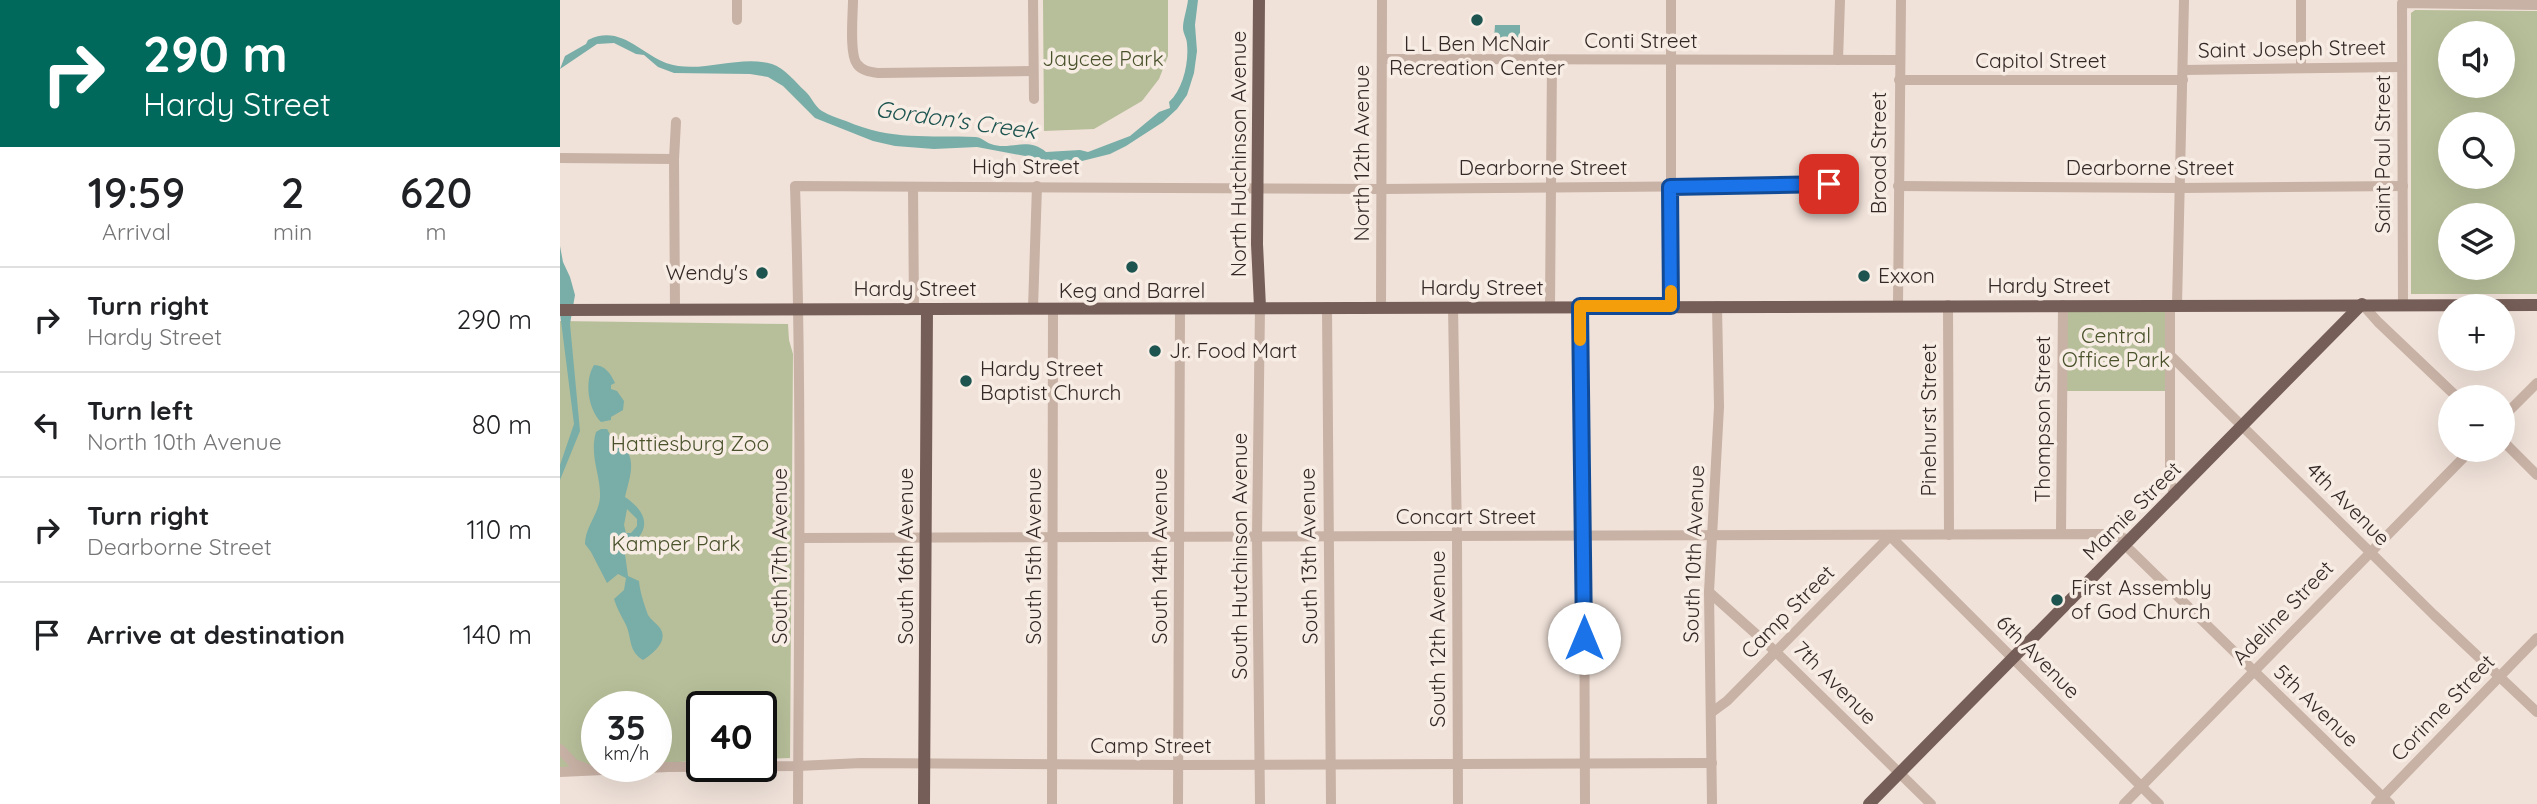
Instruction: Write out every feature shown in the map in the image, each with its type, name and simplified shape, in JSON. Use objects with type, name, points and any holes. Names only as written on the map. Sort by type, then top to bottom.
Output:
[{"type":"main road","name":"North Hutchinson Avenue","points":[[1259,0],[1257,187],[1260,307]]},
{"type":"main road","name":"Hardy Street","points":[[560,310],[2535,303]]},
{"type":"main road","name":"Mamie Street","points":[[1869,804],[2362,304]]},
{"type":"main road","name":"South 16th Avenue","points":[[920,309],[926,538],[924,804]]},
{"type":"street","points":[[737,0],[737,20]]},
{"type":"street","points":[[853,0],[853,55],[864,70],[878,73],[1033,71]]},
{"type":"street","points":[[1033,0],[1034,99]]},
{"type":"street","name":"North 12th Avenue","points":[[1381,307],[1382,0]]},
{"type":"street","points":[[1671,0],[1671,306]]},
{"type":"street","points":[[1838,60],[1840,0]]},
{"type":"street","name":"Broad Street","points":[[1898,305],[1901,0]]},
{"type":"street","points":[[2175,496],[2170,482],[2170,355],[2180,187],[2184,0]]},
{"type":"street","points":[[2301,0],[2301,67]]},
{"type":"street","points":[[2520,2],[2537,5]]},
{"type":"street","name":"Saint Paul Street","points":[[2403,304],[2402,3],[2520,2]]},
{"type":"street","name":"Conti Street","points":[[1382,59],[1899,60]]},
{"type":"street","points":[[1550,307],[1552,60]]},
{"type":"street","name":"Saint Joseph Street","points":[[2183,75],[2301,67],[2402,67]]},
{"type":"street","name":"Capitol Street","points":[[1899,80],[2183,75]]},
{"type":"street","points":[[675,309],[676,122]]},
{"type":"street","points":[[560,158],[674,159]]},
{"type":"street","name":"Dearborne Street","points":[[1257,187],[1382,189],[1829,184]]},
{"type":"street","name":"High Street","points":[[795,186],[1257,187]]},
{"type":"street","name":"South 17th Avenue","points":[[795,186],[799,309],[798,804]]},
{"type":"street","points":[[1033,308],[1037,186]]},
{"type":"street","name":"Dearborne Street","points":[[1898,186],[2403,186]]},
{"type":"street","points":[[913,187],[920,309]]},
{"type":"street","points":[[2362,304],[2444,385]]},
{"type":"street","name":"Pinehurst Street","points":[[1948,305],[1949,535]]},
{"type":"street","name":"Thompson Street","points":[[2061,534],[2063,305]]},
{"type":"street","points":[[1580,306],[1585,804]]},
{"type":"street","name":"South 10th Avenue","points":[[1712,804],[1709,592],[1719,407],[1717,306]]},
{"type":"street","name":"South Hutchinson Avenue","points":[[1260,307],[1257,537],[1260,804]]},
{"type":"street","name":"South 13th Avenue","points":[[1327,307],[1331,804]]},
{"type":"street","name":"South 12th Avenue","points":[[1453,307],[1458,804]]},
{"type":"street","name":"South 15th Avenue","points":[[1052,804],[1053,308]]},
{"type":"street","name":"South 14th Avenue","points":[[1178,804],[1180,308]]},
{"type":"street","name":"4th Avenue","points":[[2170,355],[2369,552],[2537,712]]},
{"type":"street","points":[[2515,405],[2537,383]]},
{"type":"street","points":[[2515,453],[2537,475]]},
{"type":"street","name":"Adeline Street","points":[[2124,804],[2459,462]]},
{"type":"street","name":"Concart Street","points":[[800,538],[2104,534],[2129,543]]},
{"type":"street","name":"Camp Street","points":[[1712,712],[1727,701],[1891,536]]},
{"type":"street","name":"6th Avenue","points":[[1891,536],[2159,804]]},
{"type":"street","name":"5th Avenue","points":[[2129,543],[2383,802]]},
{"type":"street","name":"7th Avenue","points":[[1709,592],[1775,651],[1931,804]]},
{"type":"street","name":"Corinne Street","points":[[2383,802],[2537,638]]},
{"type":"street","points":[[560,749],[574,764],[581,767]]},
{"type":"street","name":"Camp Street","points":[[672,767],[923,763],[1712,763]]},
{"type":"street","name":"Camp Street","points":[[560,772],[581,771]]},
{"type":"green space","name":"Jaycee Park","points":[[1043,0],[1168,0],[1168,56],[1159,79],[1142,101],[1094,129],[1044,131]]},
{"type":"green space","points":[[2415,10],[2537,11],[2537,294],[2411,294],[2411,13]]},
{"type":"green space","name":"Central Office Park","points":[[2063,305],[2170,305],[2170,391],[2062,391]]},
{"type":"green space","name":"Kamper Park","points":[[560,321],[788,324],[793,354],[790,758],[777,758],[777,691],[686,691],[686,762],[672,762],[672,691],[581,691],[581,767],[560,769]]},
{"type":"water","points":[[1188,0],[1198,0],[1195,25],[1197,51],[1187,95],[1163,122],[1126,146],[1110,154],[1078,162],[1052,161],[977,147],[934,149],[873,141],[815,118],[783,86],[768,77],[750,74],[674,73],[658,67],[644,55],[614,43],[597,44],[560,69],[565,56],[586,44],[588,40],[610,35],[629,42],[666,63],[679,66],[746,61],[772,64],[790,76],[822,111],[879,132],[910,136],[976,137],[998,146],[1025,144],[1039,147],[1046,152],[1088,152],[1130,136],[1159,112],[1170,108],[1169,102],[1178,90],[1186,67],[1187,44],[1183,28]]},
{"type":"water","points":[[1495,25],[1520,25],[1520,39],[1494,39]]},
{"type":"water","points":[[560,246],[575,295],[570,324],[580,431],[560,480],[560,465],[574,424],[560,313]]},
{"type":"water","points":[[594,365],[609,373],[615,383],[611,385],[611,389],[617,391],[624,401],[623,410],[611,417],[611,420],[601,422],[590,402],[588,387]]},
{"type":"water","points":[[607,429],[614,442],[627,452],[631,465],[625,497],[639,509],[644,519],[643,531],[639,537],[624,547],[628,576],[639,581],[648,615],[660,628],[663,638],[659,646],[643,660],[635,653],[614,599],[624,590],[626,578],[618,574],[607,583],[585,544],[600,497],[594,457],[596,432]],"holes":[[[627,509],[637,519],[637,526],[631,533],[626,533],[624,525]]]},
{"type":"slow traffic","points":[[1580,340],[1580,306],[1671,306],[1671,291]]},
{"type":"place","name":"L L Ben McNair Recreation Center","points":[[1477,20]]},
{"type":"place","name":"Keg and Barrel","points":[[1132,267]]},
{"type":"place","name":"Wendy's","points":[[762,273]]},
{"type":"place","name":"Exxon","points":[[1864,276]]},
{"type":"place","name":"Jr. Food Mart","points":[[1155,351]]},
{"type":"place","name":"Hardy Street Baptist Church","points":[[966,381]]},
{"type":"place","name":"First Assembly of God Church","points":[[2057,600]]},
{"type":"route","points":[[1584,638],[1580,306],[1671,306],[1670,187],[1829,184]]},
{"type":"water label","name":"Gordon's Creek","points":[[956,120]]},
{"type":"park label","name":"Hattiesburg Zoo","points":[[690,444]]}]
